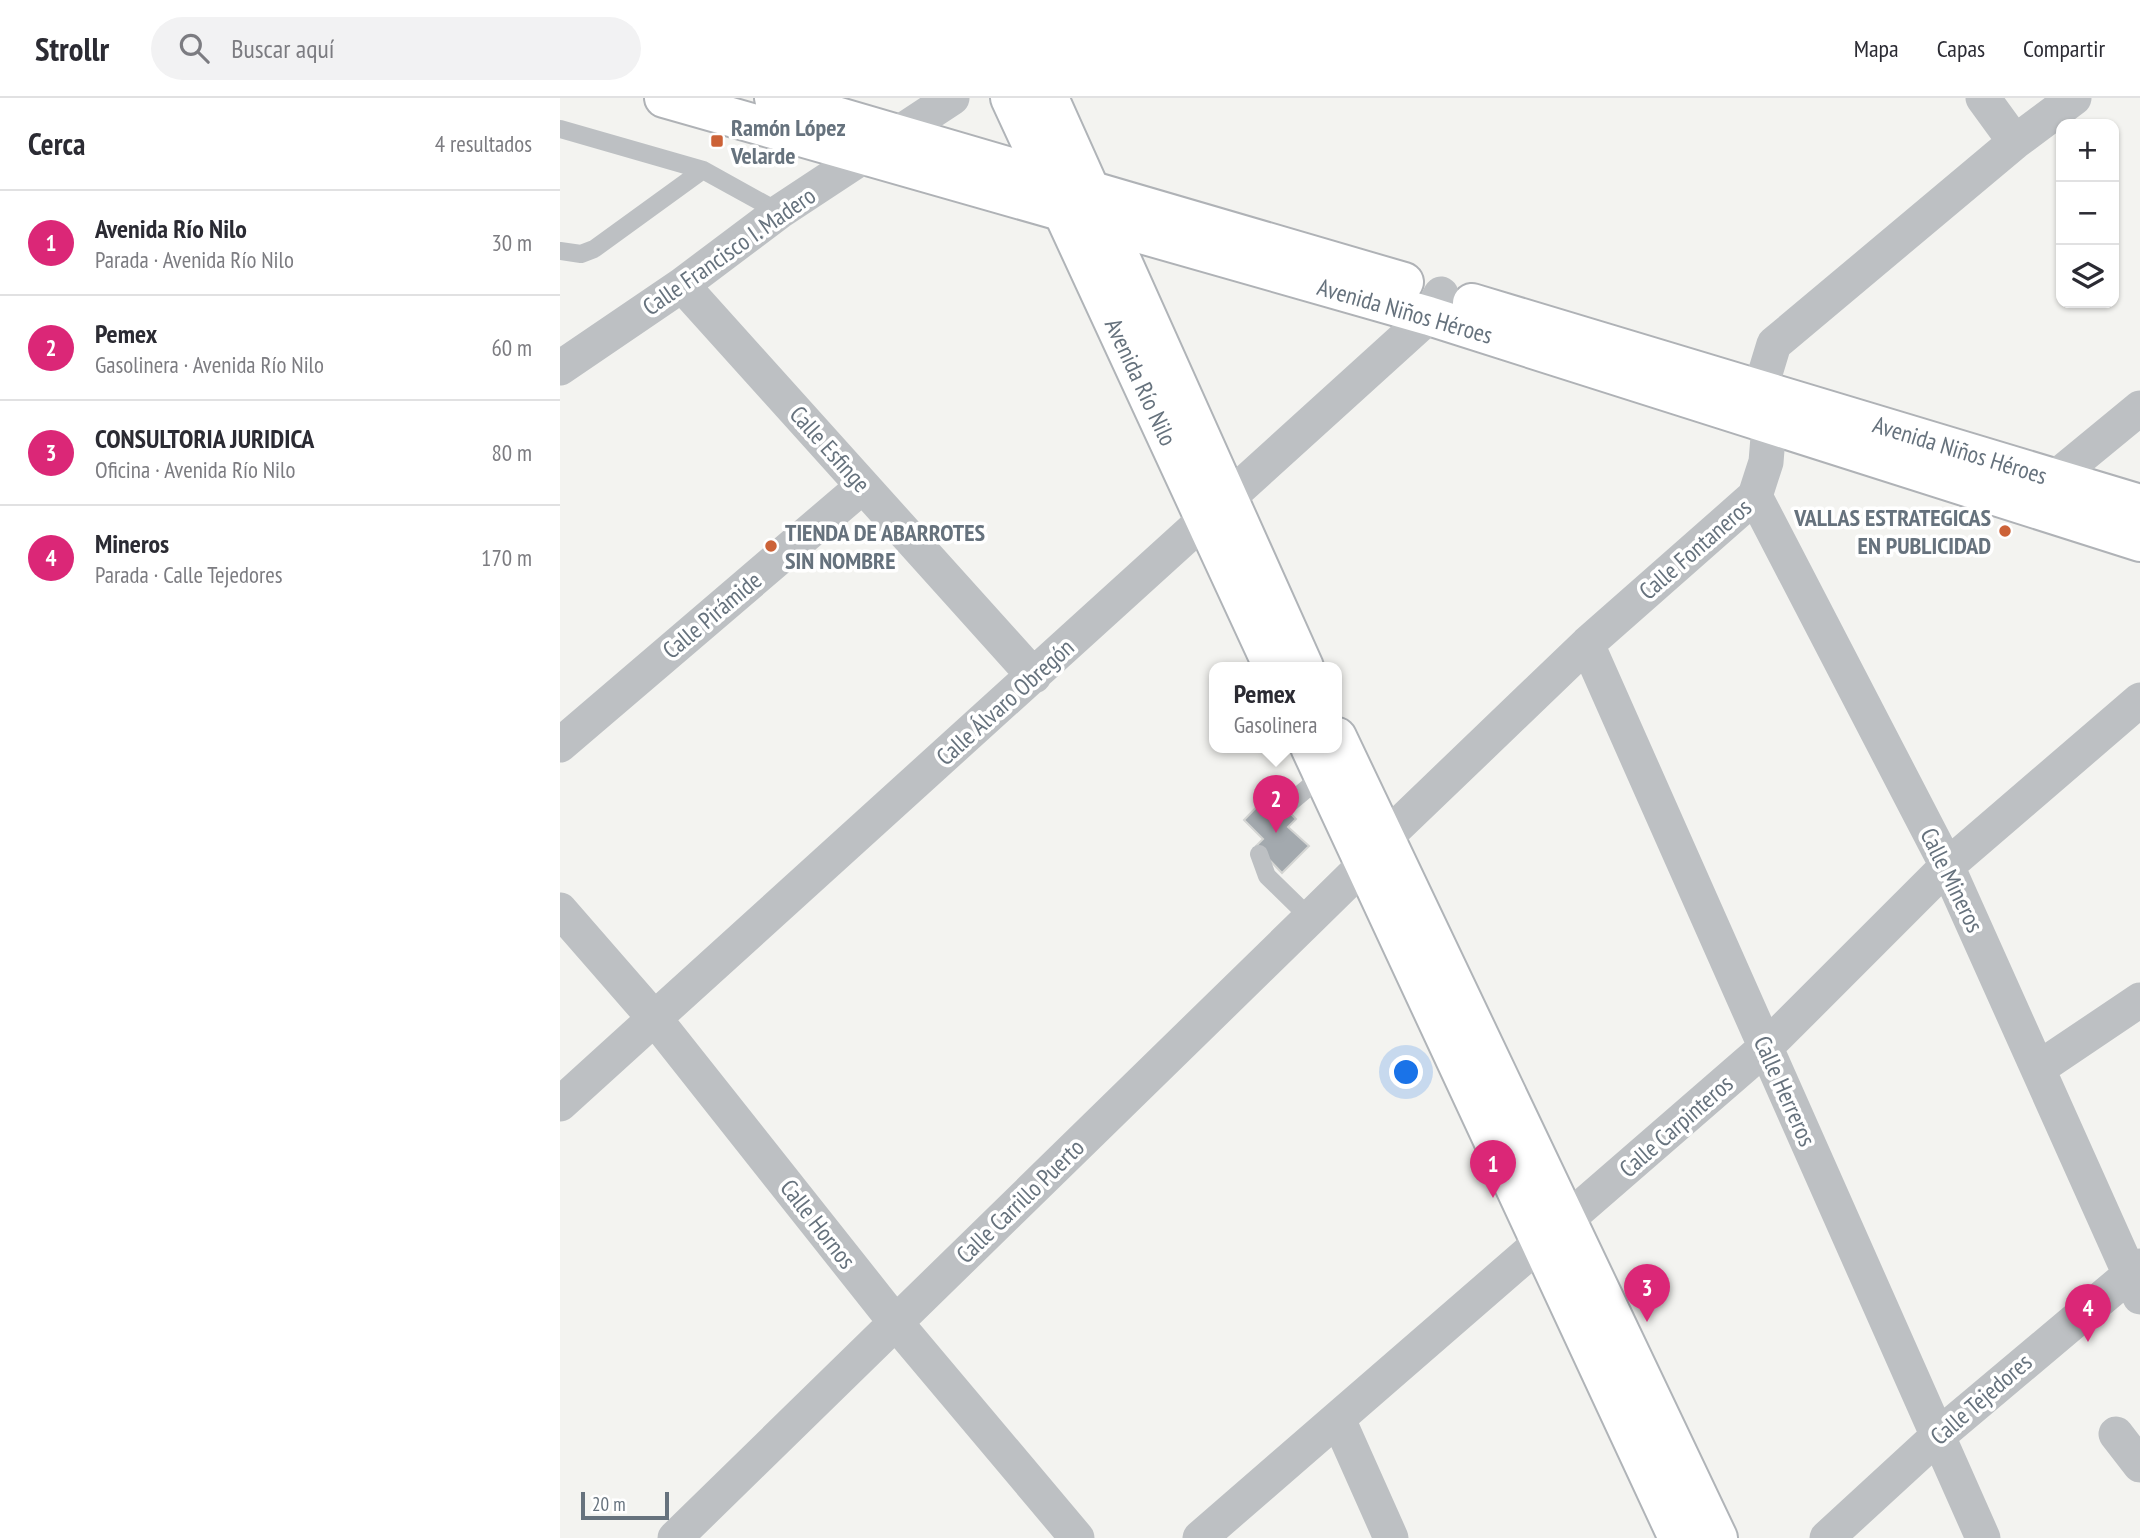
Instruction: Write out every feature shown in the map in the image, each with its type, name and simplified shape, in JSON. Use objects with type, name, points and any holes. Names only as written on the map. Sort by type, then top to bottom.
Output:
[{"type":"main road","name":"Avenida Niños Héroes","points":[[664,98],[867,157],[1077,201],[1435,305],[1765,407],[2140,542]]},
{"type":"main road","points":[[774,98],[1046,176]]},
{"type":"main road","name":"Avenida Río Nilo","points":[[1010,98],[1046,176],[1077,201]]},
{"type":"main road","name":"Avenida Río Nilo","points":[[1049,98],[1077,201],[1217,511],[1301,662]]},
{"type":"main road","name":"Avenida Niños Héroes","points":[[1077,201],[1108,226],[1435,305]]},
{"type":"main road","name":"Avenida Río Nilo","points":[[1108,226],[1217,511],[1271,662]]},
{"type":"main road","name":"Avenida Niños Héroes","points":[[1765,407],[2056,478],[2140,504]]},
{"type":"main road","points":[[1342,752],[1375,851],[1554,1232],[1718,1538]]},
{"type":"main road","points":[[1317,761],[1375,851]]},
{"type":"main road","points":[[1554,1232],[1678,1538]]},
{"type":"street","name":"Calle Francisco I. Madero","points":[[560,368],[682,285],[779,212],[867,157],[952,98]]},
{"type":"street","points":[[1983,98],[2015,142]]},
{"type":"street","name":"Calle Fontaneros","points":[[1375,851],[1587,644],[1755,496],[1766,462],[1765,407],[1774,344],[2015,142],[2074,98]]},
{"type":"street","name":"Calle Esfinge","points":[[682,285],[1034,676]]},
{"type":"street","name":"Calle Álvaro Obregón","points":[[560,1104],[1217,511],[1435,305]]},
{"type":"street","points":[[2056,478],[2140,408]]},
{"type":"street","name":"Calle Pirámide","points":[[560,745],[863,486]]},
{"type":"street","name":"Calle Mineros","points":[[1755,496],[1947,866],[2137,1279]]},
{"type":"street","name":"Calle Herreros","points":[[1587,644],[1983,1538]]},
{"type":"street","name":"Calle Carpinteros","points":[[1200,1538],[1766,1047],[1947,866],[2140,700]]},
{"type":"street","name":"Calle Carrillo Puerto","points":[[675,1538],[1310,918],[1375,851]]},
{"type":"street","name":"Calle Hornos","points":[[560,910],[655,1018],[896,1323],[1077,1538]]},
{"type":"street","points":[[2039,1068],[2140,1000]]},
{"type":"street","name":"Calle Tejedores","points":[[1828,1538],[1939,1435],[2137,1279]]},
{"type":"street","points":[[1338,1419],[1391,1538]]},
{"type":"street","points":[[2116,1434],[2140,1465]]},
{"type":"lane","points":[[560,129],[703,170],[779,212]]},
{"type":"lane","points":[[560,251],[581,254],[594,249],[703,170]]},
{"type":"lane","points":[[1285,807],[1317,761]]},
{"type":"lane","points":[[1259,854],[1267,877],[1310,918]]},
{"type":"building","points":[[1270,793],[1296,819],[1288,827],[1309,846],[1282,873],[1256,846],[1263,839],[1244,820]]},
{"type":"place","name":"Ramón López Velarde","points":[[717,141]]},
{"type":"place","name":"VALLAS ESTRATEGICAS EN PUBLICIDAD","points":[[2005,531]]},
{"type":"place","name":"TIENDA DE ABARROTES SIN NOMBRE","points":[[771,546]]},
{"type":"place","name":"Pemex","points":[[1276,833]]},
{"type":"place","name":"Avenida Río Nilo","points":[[1493,1198]]},
{"type":"place","name":"CONSULTORIA JURIDICA","points":[[1647,1322]]},
{"type":"place","name":"Mineros","points":[[2088,1342]]}]
